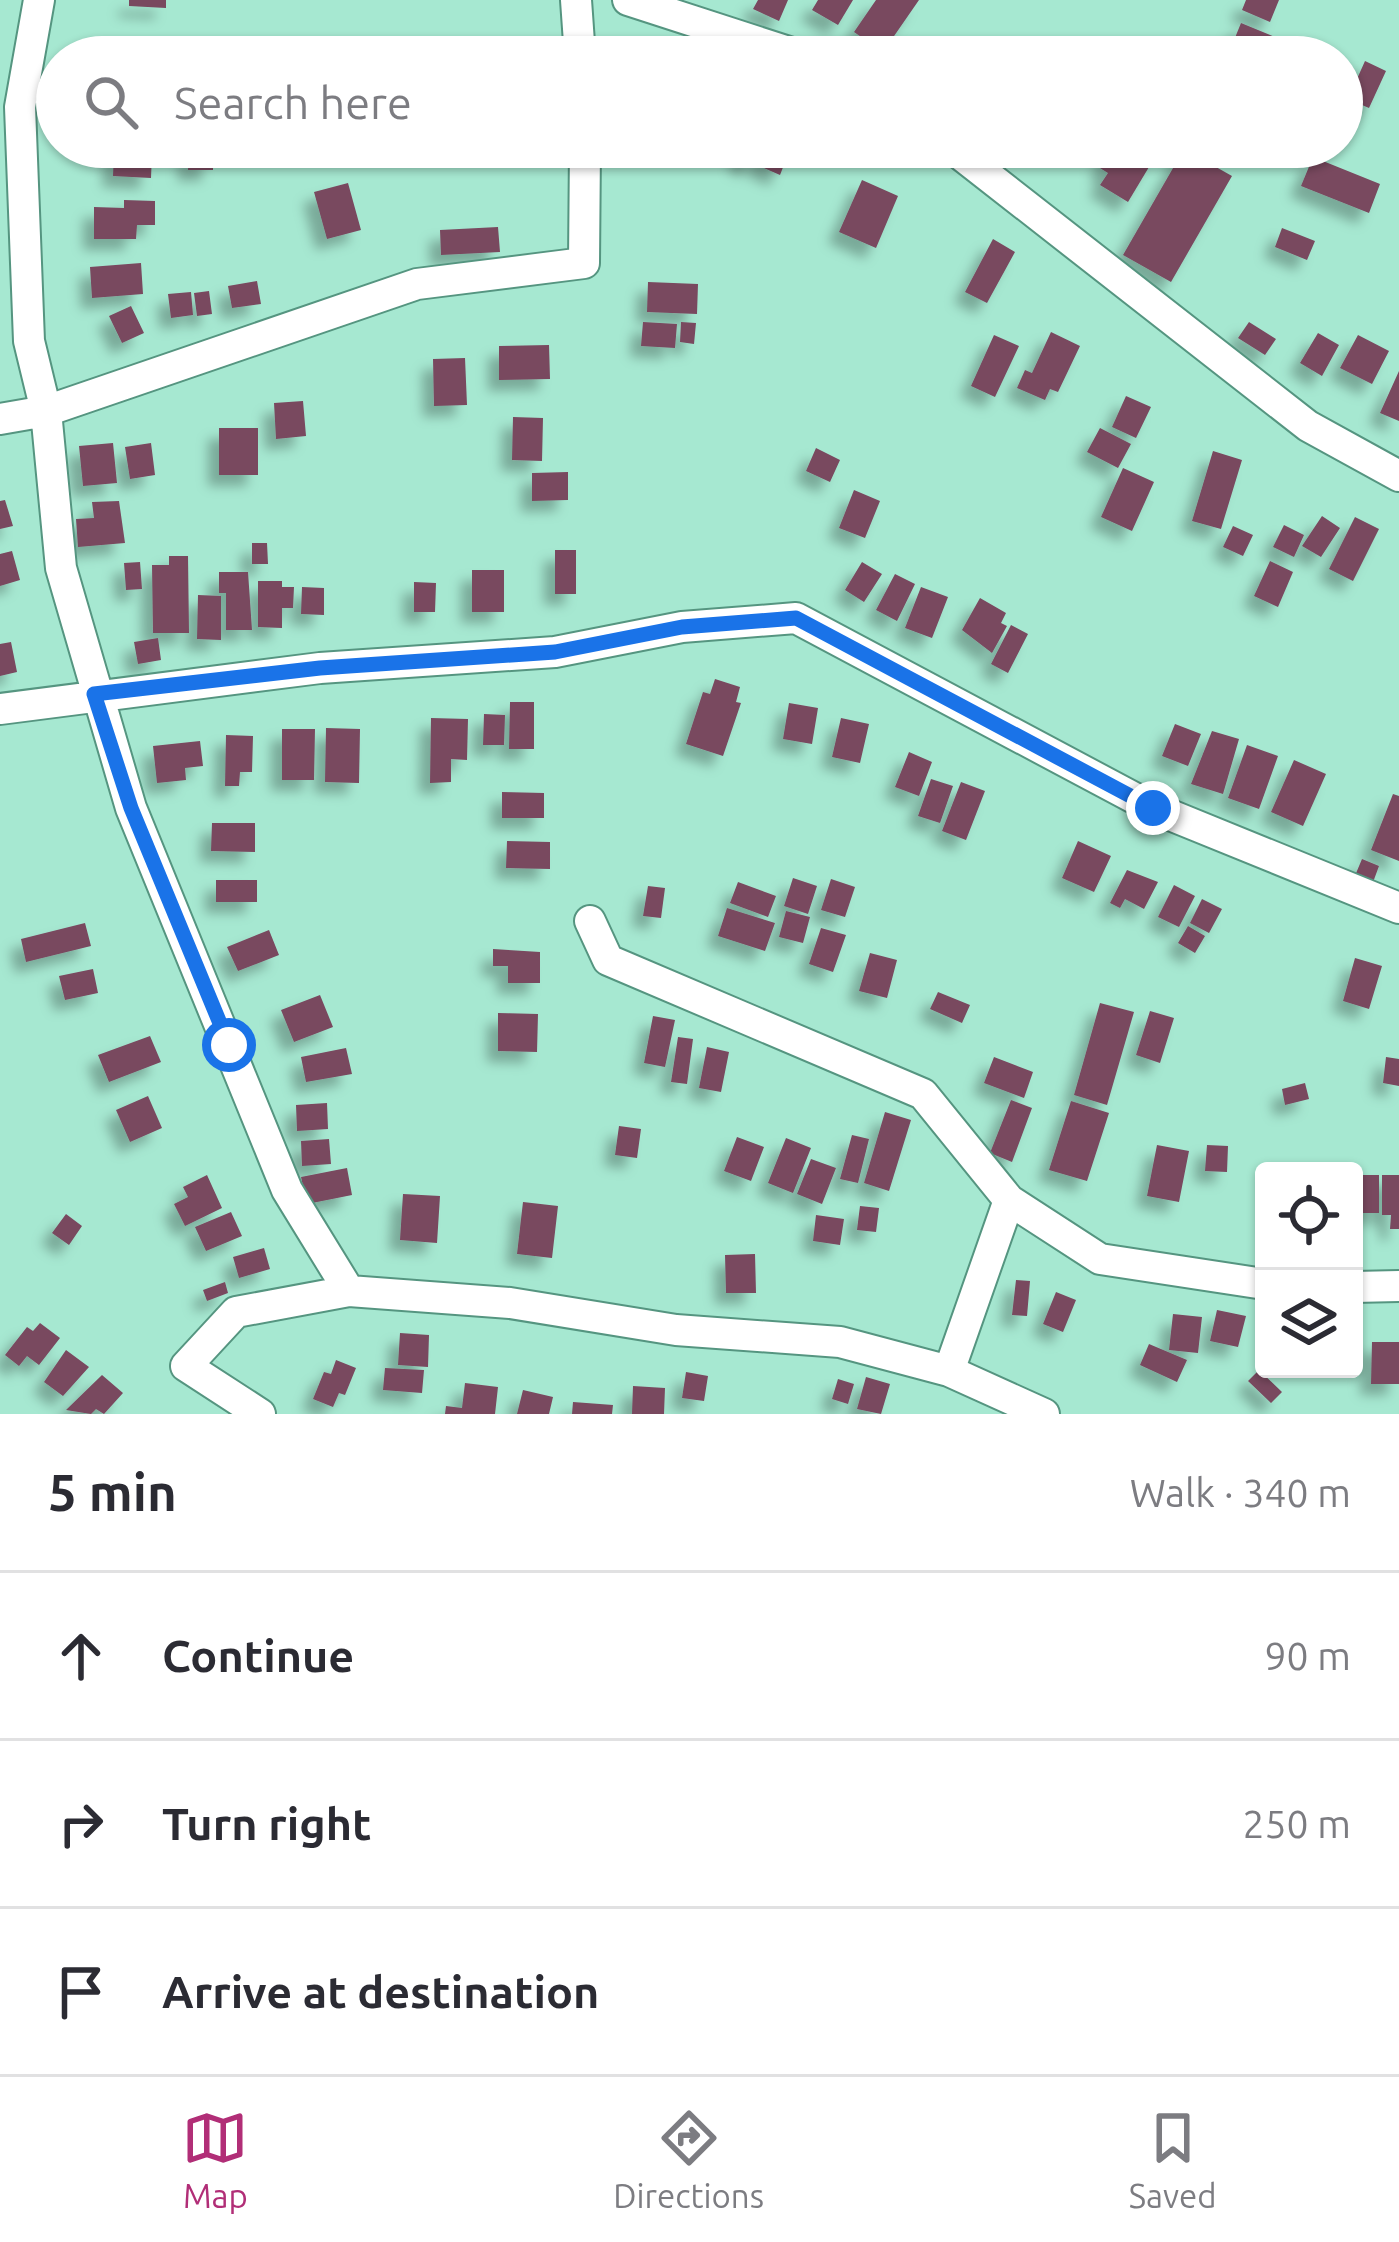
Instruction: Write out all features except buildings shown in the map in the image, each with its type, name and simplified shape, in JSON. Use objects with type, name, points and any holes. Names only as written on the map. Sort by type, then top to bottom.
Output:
[{"type":"street","points":[[39,0],[20,107],[29,341],[46,411],[61,568],[94,694],[131,808],[287,1190],[349,1291]]},
{"type":"street","points":[[576,0],[579,36]]},
{"type":"street","points":[[628,0],[740,36]]},
{"type":"street","points":[[0,419],[46,411],[417,284],[584,263],[585,168]]},
{"type":"street","points":[[978,168],[1308,426],[1399,476]]},
{"type":"street","points":[[0,709],[320,668],[555,652],[682,627],[796,618],[1153,808],[1399,908]]},
{"type":"street","points":[[590,921],[608,960],[923,1094],[1009,1200],[1100,1259],[1255,1283]]},
{"type":"street","points":[[950,1371],[1009,1200]]},
{"type":"street","points":[[1363,1287],[1399,1286]]},
{"type":"street","points":[[260,1414],[186,1366],[236,1312],[349,1291],[511,1304],[676,1330],[840,1342],[950,1371],[1044,1414]]},
{"type":"route","points":[[229,1045],[131,808],[94,694],[320,668],[555,652],[682,627],[796,618],[1153,808]]}]
